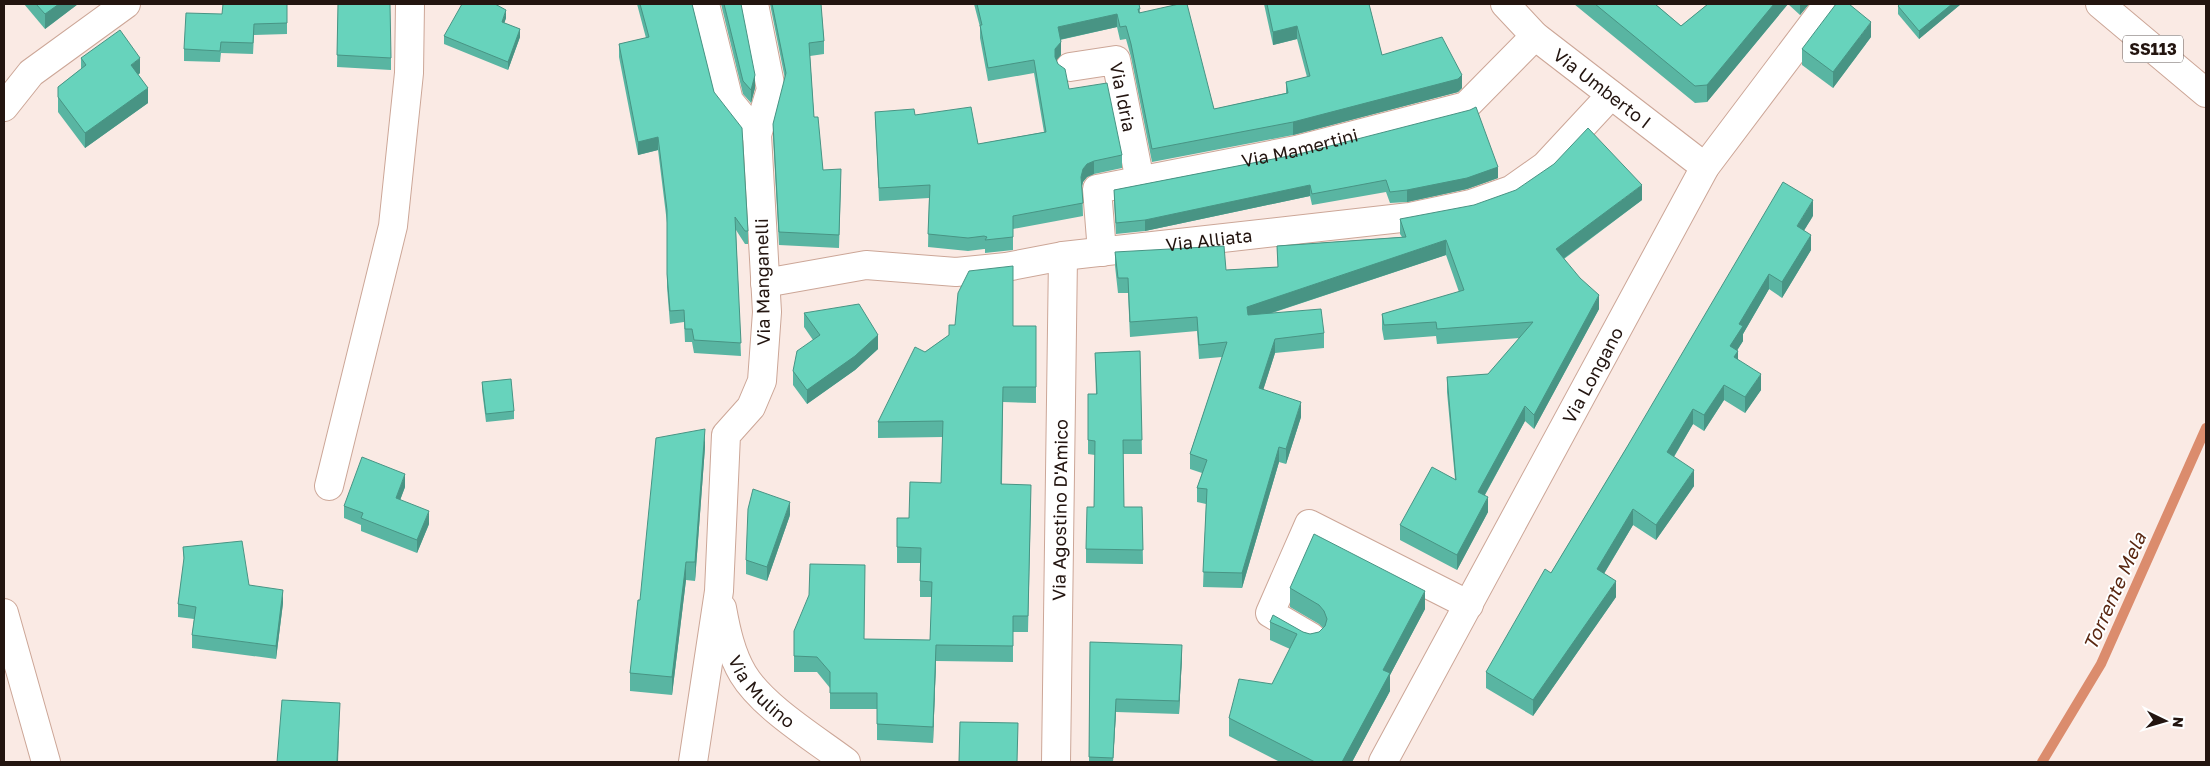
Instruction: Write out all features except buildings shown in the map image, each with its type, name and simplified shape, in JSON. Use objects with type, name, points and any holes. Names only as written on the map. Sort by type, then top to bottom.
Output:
[{"type":"street","points":[[4,107],[31,73],[126,4]]},
{"type":"street","points":[[329,486],[393,226],[409,73],[410,4]]},
{"type":"street","points":[[704,4],[729,101],[757,135]]},
{"type":"street","points":[[754,4],[771,89],[757,135]]},
{"type":"street","name":"Via Umberto I","points":[[1505,4],[1535,36],[1705,167]]},
{"type":"street","name":"Via Longano","points":[[1382,762],[1469,606],[1705,167],[1828,4]]},
{"type":"street","name":"SS113","points":[[2100,4],[2206,94]]},
{"type":"street","name":"Via Mamertini","points":[[1102,252],[1097,189],[1296,150],[1466,106],[1535,36]]},
{"type":"street","name":"Via Idria","points":[[1070,67],[1116,60],[1140,181]]},
{"type":"street","name":"Via Alliata","points":[[765,283],[866,265],[956,272],[1006,267],[1063,256],[1410,217],[1471,204],[1511,190],[1545,166],[1611,95]]},
{"type":"street","name":"Via Manganelli","points":[[718,592],[726,435],[751,407],[762,380],[767,312],[757,135]]},
{"type":"street","name":"Via Agostino D'Amico","points":[[1056,762],[1063,256]]},
{"type":"street","points":[[1311,637],[1270,613],[1309,524],[1469,606]]},
{"type":"street","points":[[693,762],[718,592]]},
{"type":"street","name":"Via Mulino","points":[[718,592],[728,638],[743,674],[765,701],[846,762]]},
{"type":"street","points":[[4,613],[46,762]]},
{"type":"waterway","name":"Torrente Mela","points":[[2042,762],[2101,664],[2206,428]]}]
